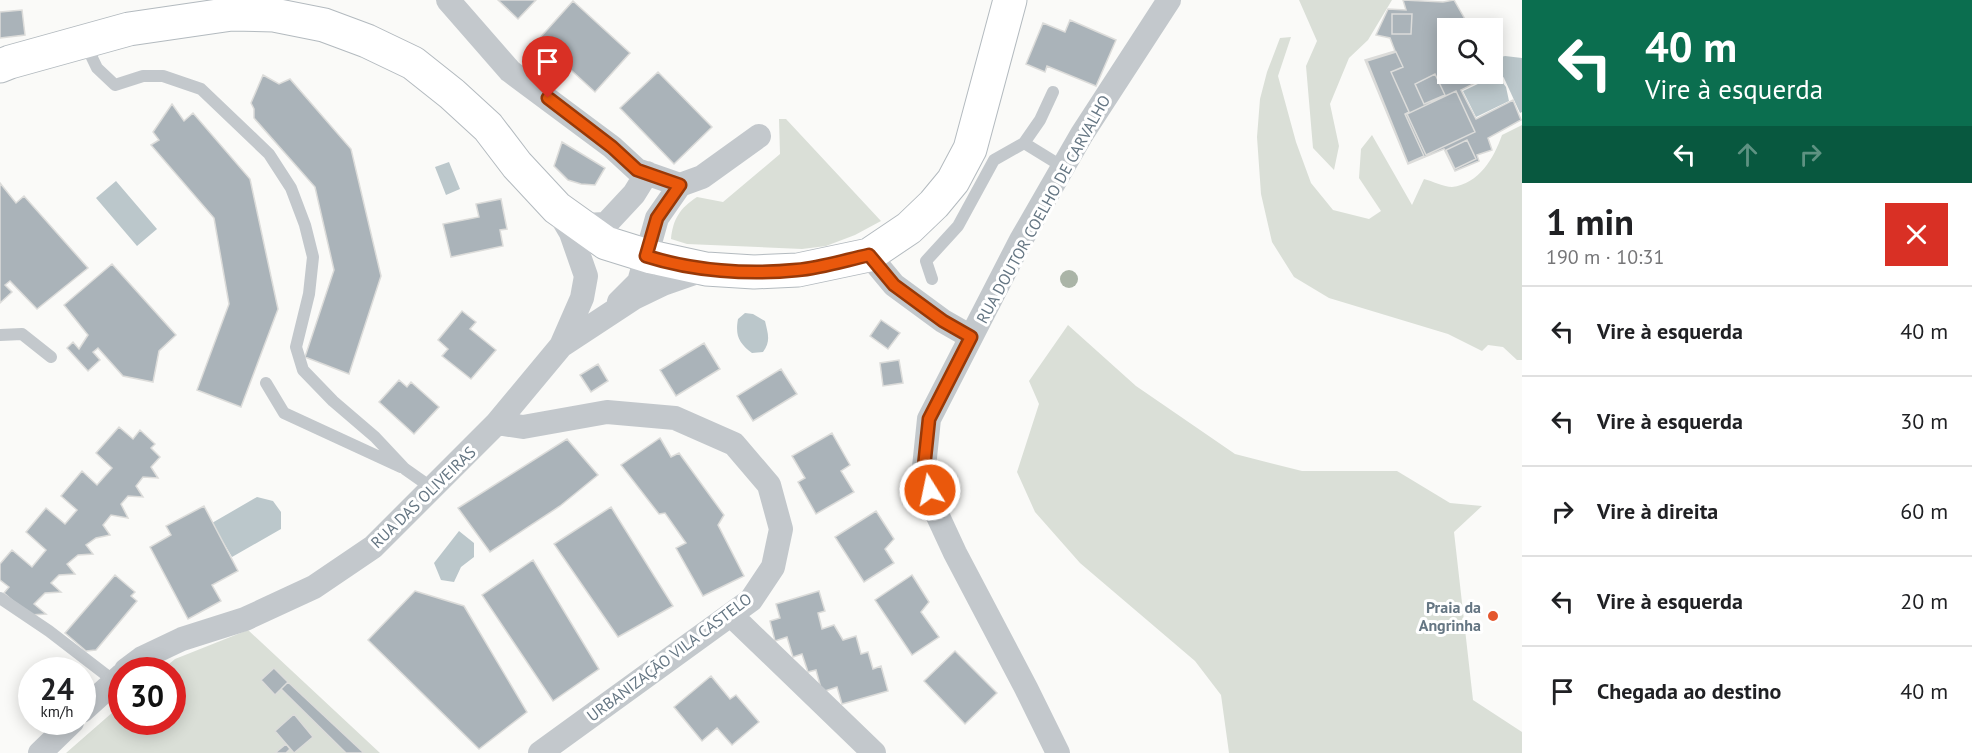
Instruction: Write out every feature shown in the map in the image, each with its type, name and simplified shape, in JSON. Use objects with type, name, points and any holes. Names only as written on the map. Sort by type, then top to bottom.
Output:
[{"type":"street","points":[[448,0],[510,71],[612,147],[637,170],[680,185]]},
{"type":"street","points":[[0,66],[129,29],[232,14],[274,15],[324,25],[367,41],[413,63],[488,127],[517,165],[554,204],[606,243],[644,255],[706,269],[754,272],[798,270],[869,255],[909,228],[934,204],[952,181],[970,149],[1010,0]]},
{"type":"street","name":"RUA DOUTOR COELHO DE CARVALHO","points":[[1058,753],[936,512],[924,467],[929,419],[1063,167],[1169,0]]},
{"type":"street","points":[[600,320],[639,282],[644,255],[657,218],[680,185],[702,177],[759,136]]},
{"type":"street","points":[[583,225],[606,225],[634,194],[647,173]]},
{"type":"street","points":[[554,204],[571,233],[586,276]]},
{"type":"street","points":[[561,346],[582,298],[586,276],[600,257],[644,255]]},
{"type":"street","points":[[869,255],[894,285],[943,321],[971,337]]},
{"type":"street","points":[[561,346],[634,298],[663,284],[706,269]]},
{"type":"street","name":"RUA DAS OLIVEIRAS","points":[[144,657],[182,639],[245,619],[314,587],[373,547],[498,423],[561,346]]},
{"type":"street","name":"URBANIZAÇÃO VILA CASTELO","points":[[498,423],[523,427],[607,412],[675,418],[734,444],[769,485],[781,529],[773,567],[751,600],[540,753]]},
{"type":"street","points":[[731,615],[874,753]]},
{"type":"street","name":"RUA DAS OLIVEIRAS","points":[[96,698],[108,687]]},
{"type":"street","points":[[40,753],[59,735]]},
{"type":"lane","points":[[85,41],[97,68],[115,85],[143,76],[163,76],[201,89],[269,154],[291,188],[306,225],[313,257],[309,294],[296,347],[303,370],[333,401],[375,437],[405,469]]},
{"type":"lane","points":[[932,279],[926,261],[958,226],[994,160],[1024,143],[1040,120],[1053,92]]},
{"type":"lane","points":[[1024,143],[1063,167]]},
{"type":"lane","points":[[0,335],[22,334],[51,357]]},
{"type":"lane","points":[[266,383],[284,414],[405,469],[432,488]]},
{"type":"lane","points":[[0,598],[108,667]]},
{"type":"shaded area","points":[[1299,0],[1392,0],[1368,40],[1349,58],[1330,104],[1339,146],[1334,170],[1313,148],[1306,66],[1317,41]]},
{"type":"shaded area","points":[[1291,37],[1278,76],[1296,142],[1311,183],[1333,210],[1369,219],[1381,211],[1359,178],[1361,149],[1372,135],[1412,205],[1424,179],[1452,187],[1470,181],[1490,161],[1502,135],[1522,125],[1522,360],[1517,360],[1503,347],[1488,345],[1482,351],[1448,334],[1329,298],[1294,277],[1272,242],[1261,194],[1257,137],[1260,99],[1267,72],[1280,38]]},
{"type":"shaded area","points":[[1503,56],[1522,58],[1522,112],[1520,113],[1503,77]]},
{"type":"shaded area","points":[[1503,83],[1509,101],[1476,117],[1463,91],[1478,84]]},
{"type":"shaded area","points":[[779,119],[786,119],[881,221],[855,235],[826,246],[802,249],[687,244],[671,239],[678,215],[691,201],[697,197],[723,202],[780,154]]},
{"type":"shaded area","points":[[449,162],[460,189],[446,195],[435,167]]},
{"type":"shaded area","points":[[116,181],[157,229],[137,246],[96,198]]},
{"type":"shaded area","points":[[745,313],[753,314],[765,321],[768,341],[763,352],[752,353],[739,339],[738,319]]},
{"type":"shaded area","points":[[1068,325],[1136,386],[1235,454],[1302,471],[1397,471],[1450,503],[1482,506],[1454,532],[1473,700],[1522,732],[1522,753],[1229,753],[1221,695],[1195,661],[1080,563],[1035,512],[1017,472],[1039,404],[1029,381]]},
{"type":"shaded area","points":[[257,497],[273,501],[281,512],[281,529],[232,557],[212,523]]},
{"type":"shaded area","points":[[459,531],[474,543],[474,557],[461,567],[454,582],[441,580],[434,563]]},
{"type":"shaded area","points":[[248,630],[380,753],[66,753],[87,735],[96,735],[96,727],[108,716],[108,735],[186,735],[186,657],[180,657]]},
{"type":"building","points":[[498,0],[536,0],[518,19]]},
{"type":"building","points":[[1403,0],[1443,2],[1454,0],[1464,18],[1437,18],[1437,84],[1473,84],[1461,90],[1476,119],[1513,100],[1521,120],[1488,138],[1492,150],[1477,155],[1479,161],[1455,171],[1444,149],[1408,164],[1365,60],[1395,51],[1390,38],[1376,35],[1388,9],[1406,10]]},
{"type":"building","points":[[573,1],[630,53],[595,92],[538,40]]},
{"type":"building","points":[[22,10],[25,35],[0,38],[0,12]]},
{"type":"building","points":[[1392,14],[1412,14],[1411,34],[1392,34]]},
{"type":"building","points":[[1070,20],[1116,40],[1096,86],[1047,66],[1045,72],[1026,64],[1043,23],[1065,32]]},
{"type":"building","points":[[1396,52],[1403,67],[1391,72],[1409,112],[1405,114],[1424,156],[1408,163],[1367,61]]},
{"type":"building","points":[[658,72],[712,127],[674,164],[620,108]]},
{"type":"building","points":[[1435,74],[1437,84],[1440,84],[1445,95],[1424,104],[1415,84]]},
{"type":"building","points":[[263,75],[279,84],[290,79],[351,149],[381,276],[349,374],[305,357],[334,270],[315,187],[254,118],[251,103]]},
{"type":"building","points":[[1456,91],[1475,132],[1426,155],[1407,114]]},
{"type":"building","points":[[172,104],[184,121],[193,113],[250,179],[278,309],[241,407],[197,390],[229,304],[214,218],[151,145],[159,140],[153,132]]},
{"type":"building","points":[[1467,140],[1476,159],[1455,169],[1446,150]]},
{"type":"building","points":[[562,142],[605,168],[595,185],[568,180],[554,166]]},
{"type":"building","points":[[0,183],[16,203],[24,196],[88,268],[37,309],[10,281],[5,285],[12,292],[0,303]]},
{"type":"building","points":[[501,199],[507,229],[500,230],[503,246],[451,257],[443,224],[479,217],[476,204]]},
{"type":"building","points":[[112,264],[176,335],[159,351],[153,382],[123,376],[98,348],[93,352],[100,360],[88,371],[67,348],[73,342],[79,349],[88,335],[64,305]]},
{"type":"building","points":[[462,311],[476,322],[470,329],[496,350],[471,379],[442,356],[448,349],[438,340]]},
{"type":"building","points":[[881,320],[900,333],[888,349],[870,336]]},
{"type":"building","points":[[704,343],[720,369],[676,396],[660,370]]},
{"type":"building","points":[[899,360],[903,383],[883,386],[880,363]]},
{"type":"building","points":[[598,364],[608,381],[591,392],[580,375]]},
{"type":"building","points":[[781,369],[797,394],[753,421],[737,396]]},
{"type":"building","points":[[399,380],[407,387],[411,382],[439,407],[414,434],[379,402]]},
{"type":"building","points":[[119,427],[133,439],[140,430],[155,444],[151,448],[160,457],[151,467],[158,478],[143,477],[136,486],[143,497],[128,496],[121,504],[128,518],[111,515],[103,525],[110,535],[96,538],[86,545],[93,554],[78,555],[67,564],[75,574],[59,575],[51,583],[61,592],[45,593],[34,604],[46,614],[29,615],[4,593],[9,587],[0,580],[0,564],[12,550],[32,567],[46,550],[26,532],[46,508],[65,524],[77,510],[61,496],[82,471],[97,485],[112,468],[96,453]]},
{"type":"building","points":[[832,433],[850,465],[841,471],[854,492],[816,514],[798,482],[805,478],[792,456]]},
{"type":"building","points":[[660,438],[671,457],[679,453],[724,515],[718,525],[744,576],[703,596],[676,548],[686,543],[665,513],[659,514],[621,465]]},
{"type":"building","points":[[567,439],[598,475],[560,506],[490,552],[458,508]]},
{"type":"building","points":[[204,506],[238,571],[212,585],[221,601],[188,619],[150,547],[171,535],[166,526]]},
{"type":"building","points":[[611,507],[673,606],[618,637],[554,544]]},
{"type":"building","points":[[876,511],[894,539],[885,549],[894,563],[864,582],[835,537]]},
{"type":"building","points":[[533,560],[599,669],[553,701],[482,595]]},
{"type":"building","points":[[115,575],[135,592],[131,596],[137,601],[96,650],[86,651],[65,633]]},
{"type":"building","points":[[912,575],[929,602],[921,612],[939,637],[912,655],[875,600]]},
{"type":"building","points":[[415,591],[464,606],[527,712],[479,749],[368,640]]},
{"type":"building","points":[[819,591],[825,611],[818,613],[822,629],[834,625],[843,640],[856,636],[861,654],[868,652],[873,669],[881,666],[888,691],[842,704],[837,687],[822,692],[816,670],[808,672],[802,654],[793,657],[787,637],[775,641],[770,621],[780,618],[776,604]]},
{"type":"building","points":[[955,651],[997,693],[965,724],[924,681]]},
{"type":"building","points":[[274,668],[288,682],[275,695],[261,680]]},
{"type":"building","points":[[711,676],[730,699],[736,695],[759,722],[732,745],[717,728],[702,741],[674,707]]},
{"type":"building","points":[[288,682],[364,753],[346,753],[281,689]]},
{"type":"building","points":[[294,714],[313,737],[294,753],[275,731]]},
{"type":"building","points":[[286,744],[290,749],[286,753],[275,753]]},
{"type":"place","name":"Praia da Angrinha","points":[[1493,616]]},
{"type":"route","points":[[548,98],[612,147],[637,170],[680,185],[657,218],[646,256],[706,269],[754,272],[798,270],[869,255],[894,285],[943,321],[971,337],[929,419],[924,467],[930,490]]}]
